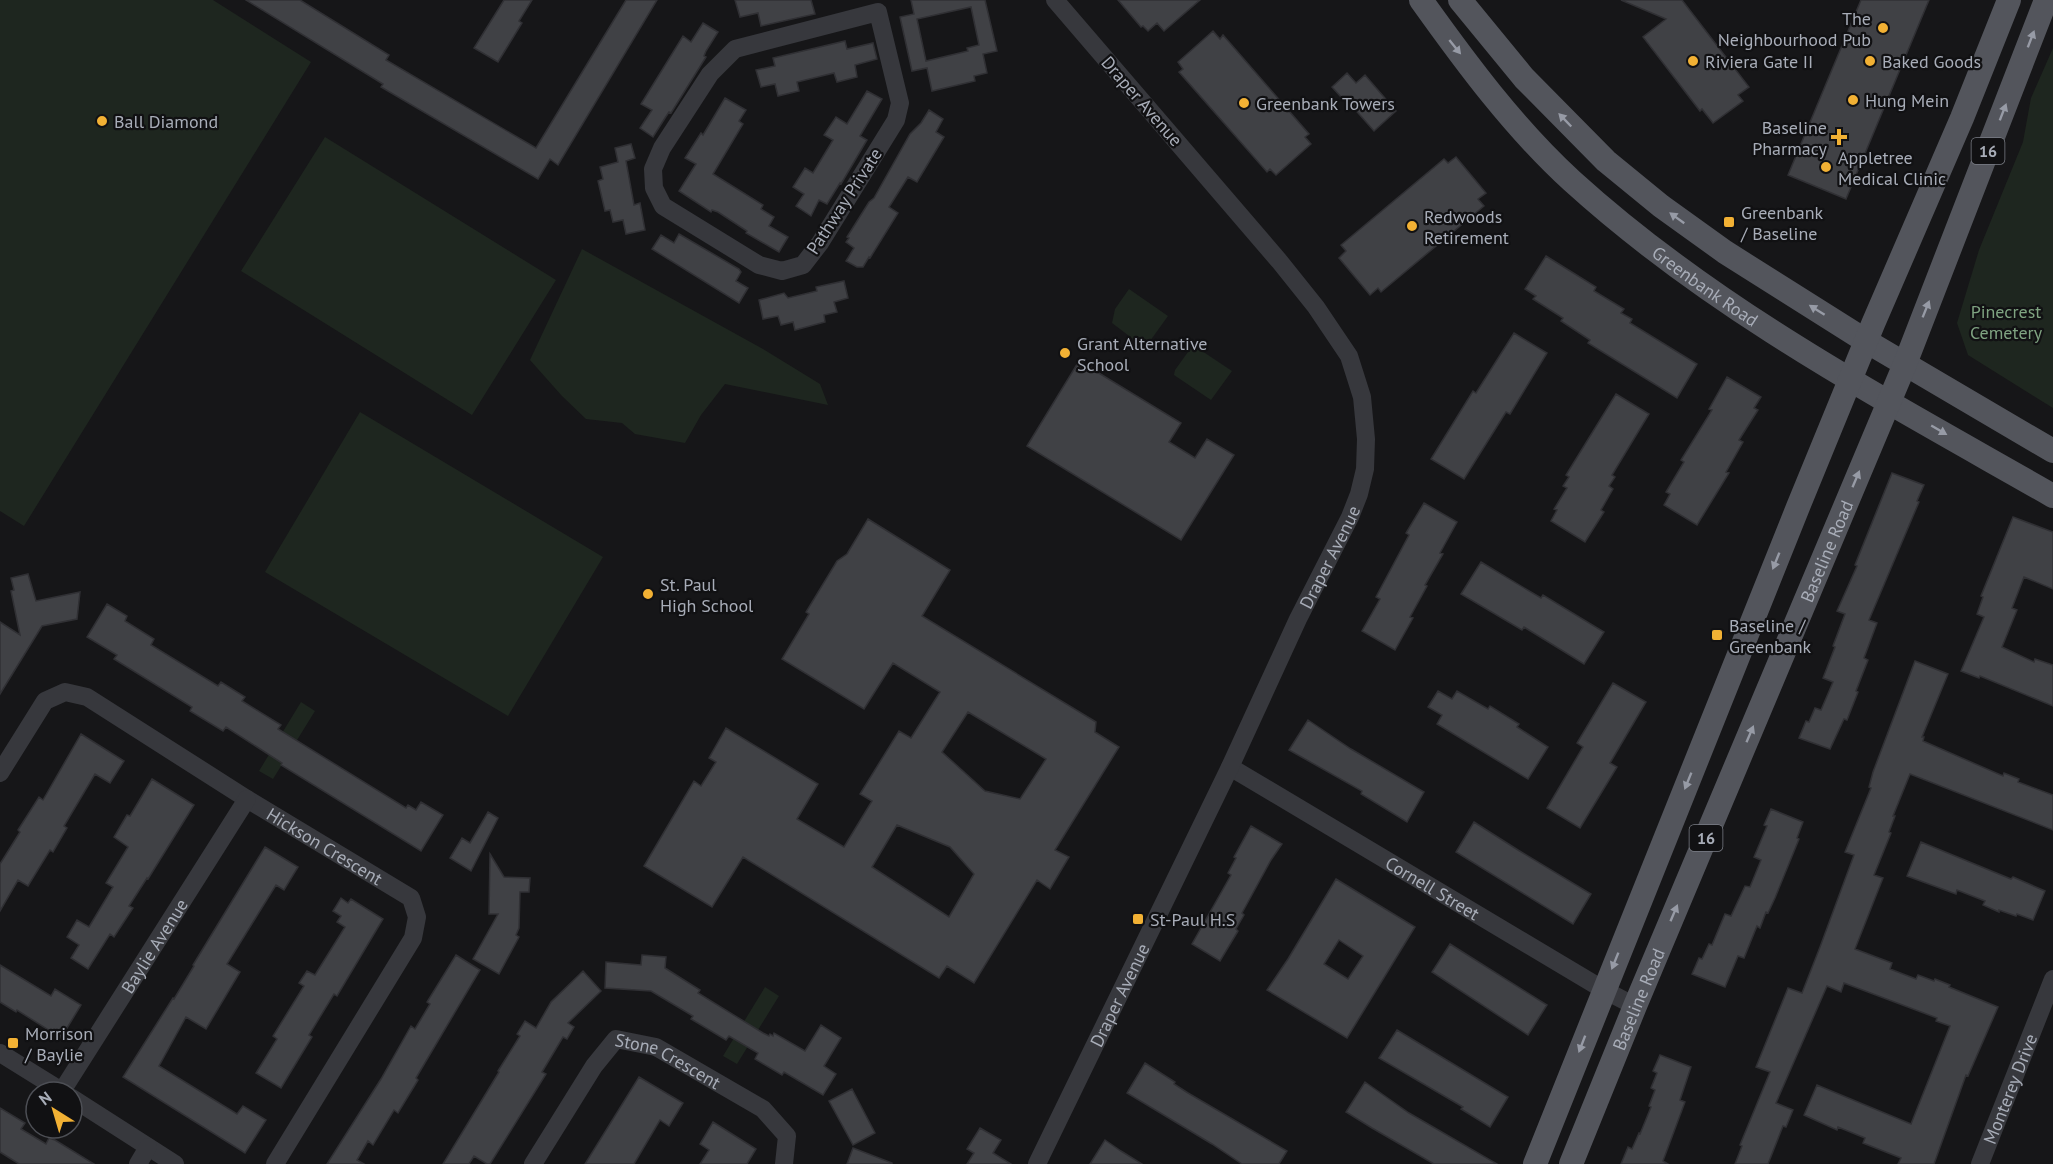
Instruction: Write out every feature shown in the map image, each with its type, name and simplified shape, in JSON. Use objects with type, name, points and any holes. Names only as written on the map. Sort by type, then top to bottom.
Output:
[{"type":"main road","name":"Greenbank Road","points":[[1421,0],[1516,122],[1571,180],[1677,267],[1851,381],[2053,496]]},
{"type":"main road","name":"Greenbank Road","points":[[1460,0],[1524,78],[1606,161],[1661,206],[1725,252],[1866,341],[2053,451]]},
{"type":"main road","name":"Baseline Road","points":[[1535,1164],[1798,507],[1866,341],[1962,118],[2009,0]]},
{"type":"main road","name":"Baseline Road","points":[[1570,1164],[1905,364],[2046,0]]},
{"type":"street","name":"Draper Avenue","points":[[1037,1164],[1230,767],[1298,620],[1350,517],[1365,469],[1366,439],[1362,397],[1349,356],[1316,307],[1055,0]]},
{"type":"street","name":"Pathway Private","points":[[877,6],[900,102],[896,120],[820,243],[803,265],[782,271],[759,265],[663,206],[654,188],[653,169],[662,148],[710,74],[735,49],[877,6]]},
{"type":"street","name":"Hickson Crescent","points":[[0,773],[45,701],[65,692],[87,697],[248,799],[411,898],[417,917],[413,938],[275,1164]]},
{"type":"street","name":"Cornell Street","points":[[1230,767],[1604,990],[1635,1006]]},
{"type":"street","name":"Baylie Avenue","points":[[75,1080],[248,799]]},
{"type":"street","name":"Monterey Drive","points":[[1980,1164],[2053,979]]},
{"type":"street","name":"Stone Crescent","points":[[533,1164],[594,1066],[615,1039],[656,1047],[764,1109],[787,1136],[784,1164]]},
{"type":"street","points":[[0,1053],[43,1080]]},
{"type":"street","points":[[84,1106],[176,1164]]},
{"type":"street","points":[[138,1164],[148,1148]]},
{"type":"green space","points":[[0,0],[213,0],[311,62],[24,526],[0,511]]},
{"type":"green space","name":"Pinecrest Cemetery","points":[[2053,48],[2053,408],[1968,355],[1957,323],[1979,250],[2023,142],[2031,98]]},
{"type":"green space","points":[[325,137],[556,280],[472,415],[241,271]]},
{"type":"green space","points":[[582,249],[763,349],[820,384],[828,405],[725,384],[701,415],[685,443],[635,434],[622,423],[586,419],[530,360]]},
{"type":"green space","points":[[1129,289],[1168,316],[1145,348],[1112,323],[1115,309]]},
{"type":"green space","points":[[1193,345],[1232,371],[1211,400],[1174,375],[1175,370]]},
{"type":"green space","points":[[360,412],[603,557],[508,716],[265,572]]},
{"type":"green space","points":[[301,702],[315,711],[273,779],[259,771]]},
{"type":"green space","points":[[765,987],[779,996],[737,1064],[723,1056]]},
{"type":"building","points":[[246,0],[300,0],[389,55],[386,60],[536,148],[626,0],[657,0],[558,165],[550,159],[538,179],[381,87],[383,84]]},
{"type":"building","points":[[504,0],[532,0],[519,21],[522,23],[498,62],[474,48]]},
{"type":"building","points":[[735,0],[811,0],[815,14],[761,26],[758,13],[740,17]]},
{"type":"building","points":[[911,0],[985,0],[997,51],[983,54],[987,73],[974,76],[975,81],[932,91],[927,68],[912,71],[900,17],[914,14]],"holes":[[[971,7],[979,45],[967,48],[968,51],[926,61],[917,19]]]},
{"type":"building","points":[[1118,0],[1200,0],[1164,31],[1157,23],[1148,31],[1143,26],[1141,27]]},
{"type":"building","name":"Riviera Gate II","points":[[1621,0],[1682,0],[1749,87],[1738,95],[1743,101],[1713,123],[1702,109],[1700,111],[1643,37],[1666,19]]},
{"type":"building","points":[[1861,0],[1929,0],[1846,199],[1788,175]]},
{"type":"building","points":[[703,23],[718,32],[706,51],[704,56],[706,57],[653,137],[640,128],[652,110],[641,104],[683,36],[691,42]]},
{"type":"building","name":"Greenbank Towers","points":[[1213,31],[1220,39],[1223,35],[1309,134],[1305,137],[1311,144],[1276,175],[1270,169],[1267,172],[1179,72],[1183,69],[1178,62]]},
{"type":"building","points":[[845,41],[847,49],[873,43],[877,59],[855,65],[857,77],[837,82],[834,73],[797,82],[799,91],[778,96],[775,84],[761,87],[756,70],[775,66],[773,58]]},
{"type":"building","points":[[1347,73],[1356,83],[1365,75],[1396,111],[1374,131],[1332,87]]},
{"type":"building","points":[[867,91],[882,99],[860,136],[867,140],[827,204],[819,200],[811,216],[796,206],[804,194],[793,187],[805,168],[813,173],[833,140],[824,135],[836,117],[847,124]]},
{"type":"building","points":[[725,98],[746,110],[739,121],[743,124],[713,174],[763,205],[761,209],[774,217],[769,226],[788,237],[779,252],[746,233],[747,231],[718,212],[712,210],[711,212],[679,191],[696,164],[685,158],[701,133],[703,135]]},
{"type":"building","points":[[929,110],[943,119],[936,132],[944,137],[917,182],[908,177],[889,207],[898,213],[870,258],[863,267],[857,267],[846,261],[854,248],[846,242],[849,238],[847,237],[869,202],[874,198],[910,134]]},
{"type":"building","points":[[631,144],[635,158],[626,161],[634,205],[640,203],[645,230],[626,234],[623,220],[613,222],[610,210],[605,211],[598,181],[603,179],[600,167],[618,162],[615,148]]},
{"type":"building","name":"Redwoods Retirement","points":[[1456,157],[1486,193],[1478,199],[1484,206],[1381,292],[1378,288],[1370,295],[1339,258],[1346,251],[1341,245],[1444,159],[1448,163]]},
{"type":"building","points":[[679,234],[739,269],[741,272],[736,281],[748,288],[739,303],[652,249],[661,235],[674,243]]},
{"type":"building","points":[[1546,256],[1596,287],[1594,291],[1624,309],[1621,313],[1632,319],[1630,323],[1697,364],[1677,398],[1588,343],[1590,340],[1561,321],[1563,318],[1533,299],[1536,296],[1525,289]]},
{"type":"building","points":[[844,281],[848,298],[834,302],[837,312],[824,315],[825,322],[795,330],[793,322],[781,325],[778,316],[763,319],[759,300],[784,293],[788,298],[817,291],[816,287]]},
{"type":"building","points":[[1514,333],[1547,353],[1510,414],[1506,412],[1464,479],[1431,459],[1473,391],[1476,393]]},
{"type":"building","points":[[1079,361],[1181,423],[1169,442],[1195,458],[1207,439],[1234,455],[1181,540],[1027,446]]},
{"type":"building","points":[[1727,377],[1761,397],[1754,408],[1758,410],[1739,440],[1743,442],[1726,472],[1729,473],[1697,525],[1664,505],[1670,494],[1666,492],[1684,462],[1681,460],[1712,410],[1709,409]]},
{"type":"building","points":[[1616,394],[1649,414],[1612,475],[1615,477],[1609,486],[1613,489],[1601,510],[1604,512],[1585,542],[1551,521],[1557,510],[1554,509],[1567,488],[1563,486],[1569,477],[1566,475]]},
{"type":"building","points":[[1892,473],[1924,485],[1869,620],[1877,623],[1864,658],[1868,660],[1856,691],[1858,692],[1847,720],[1844,719],[1830,749],[1799,738],[1806,721],[1809,722],[1815,708],[1821,710],[1833,682],[1823,678],[1845,614],[1837,611],[1857,566],[1855,565]]},
{"type":"building","points":[[1424,503],[1457,522],[1410,617],[1413,618],[1395,650],[1362,631],[1380,599],[1376,597],[1409,535],[1406,533]]},
{"type":"building","points":[[2013,517],[2053,532],[2053,589],[2024,577],[2012,608],[2017,610],[2002,647],[2034,662],[2035,659],[2053,665],[2053,706],[1980,676],[1979,678],[1961,671],[1984,617],[1977,614],[1983,597],[1981,596]]},
{"type":"building","points":[[868,519],[950,570],[922,616],[1096,722],[1095,732],[1119,747],[1055,850],[1069,857],[1050,889],[1037,880],[974,983],[947,966],[939,978],[743,857],[712,907],[644,866],[694,781],[701,786],[716,762],[709,758],[726,728],[818,784],[797,819],[844,847],[872,801],[860,794],[899,731],[911,738],[940,692],[893,663],[864,709],[782,659],[809,614],[806,612],[837,561],[847,554]],"holes":[[[968,712],[1046,759],[1020,799],[985,791],[942,752]],[[897,825],[950,847],[974,874],[949,917],[872,867]]]},
{"type":"building","points":[[1481,562],[1541,598],[1543,595],[1604,632],[1584,664],[1524,627],[1522,630],[1461,594]]},
{"type":"building","points":[[28,574],[36,601],[80,592],[77,619],[42,626],[0,694],[0,622],[20,635],[11,591],[14,590],[11,578]]},
{"type":"building","points":[[107,604],[127,616],[125,621],[154,639],[151,645],[218,686],[221,682],[245,697],[242,701],[281,725],[278,729],[406,808],[408,805],[416,810],[421,802],[443,815],[421,851],[281,765],[282,763],[226,727],[223,731],[190,711],[192,707],[114,659],[117,655],[87,637]]},
{"type":"building","points":[[1915,661],[1948,674],[1922,737],[1924,737],[1923,741],[2053,795],[2053,830],[1910,774],[1893,816],[1895,816],[1889,832],[1891,833],[1874,875],[1883,878],[1855,949],[1892,963],[1890,969],[1916,979],[1918,975],[1934,981],[1935,979],[1998,1007],[1968,1076],[1966,1075],[1934,1164],[1898,1164],[1901,1158],[1863,1143],[1865,1138],[1838,1127],[1837,1130],[1804,1115],[1817,1085],[1911,1124],[1950,1026],[1936,1021],[1937,1018],[1844,983],[1841,992],[1827,986],[1776,1103],[1793,1110],[1786,1127],[1783,1126],[1768,1164],[1735,1164],[1742,1146],[1740,1145],[1770,1072],[1756,1067],[1788,988],[1802,993],[1854,855],[1845,852],[1871,788],[1869,787],[1873,772]]},
{"type":"building","points":[[1613,683],[1646,702],[1610,763],[1617,767],[1580,828],[1547,808],[1583,747],[1577,743]]},
{"type":"building","points":[[1438,691],[1452,699],[1457,691],[1488,709],[1490,706],[1519,724],[1517,727],[1548,747],[1528,779],[1437,724],[1442,715],[1428,707]]},
{"type":"building","points":[[1308,720],[1351,749],[1424,792],[1407,822],[1361,794],[1362,791],[1289,750]]},
{"type":"building","points":[[81,734],[124,761],[110,783],[95,774],[64,826],[67,828],[53,852],[50,850],[28,886],[18,880],[0,911],[0,864],[20,832],[18,830],[39,797],[43,800]]},
{"type":"building","points":[[152,779],[194,805],[129,906],[133,908],[114,937],[110,934],[88,969],[71,958],[79,945],[67,937],[77,920],[89,927],[113,887],[106,883],[128,847],[114,837],[127,815],[130,816]]},
{"type":"building","points":[[1771,809],[1803,822],[1797,838],[1799,839],[1768,913],[1766,912],[1760,928],[1757,926],[1744,958],[1738,956],[1725,987],[1692,974],[1699,958],[1702,959],[1709,944],[1712,945],[1725,914],[1731,916],[1745,886],[1750,887],[1761,860],[1754,857],[1767,826],[1764,825]]},
{"type":"building","points":[[488,812],[498,818],[471,871],[450,858],[462,838],[470,843]]},
{"type":"building","points":[[1474,822],[1591,894],[1573,924],[1456,852]]},
{"type":"building","points":[[1251,826],[1282,844],[1242,913],[1244,915],[1236,929],[1238,931],[1220,961],[1192,944],[1231,875],[1228,873],[1236,858],[1234,857]]},
{"type":"building","points":[[1921,842],[2045,891],[2033,920],[2017,914],[2016,916],[1999,910],[1999,912],[1983,905],[1985,901],[1957,890],[1956,894],[1907,876]]},
{"type":"building","points":[[265,847],[298,867],[284,890],[276,885],[227,964],[240,972],[206,1029],[186,1017],[159,1066],[237,1114],[243,1106],[266,1120],[245,1153],[123,1077],[174,999]]},
{"type":"building","points":[[490,854],[504,877],[530,878],[529,892],[520,892],[519,928],[516,935],[519,937],[499,974],[473,959],[498,914],[489,914]]},
{"type":"building","points":[[1336,879],[1415,927],[1347,1038],[1267,990]],"holes":[[[1339,940],[1363,956],[1348,979],[1324,964]]]},
{"type":"building","points":[[341,898],[348,903],[351,899],[383,919],[337,996],[334,994],[309,1035],[312,1037],[281,1088],[256,1073],[277,1039],[273,1036],[304,986],[299,983],[307,971],[315,975],[345,927],[337,922],[341,916],[333,911]]},
{"type":"building","points":[[1450,944],[1547,1005],[1528,1035],[1432,972]]},
{"type":"building","points":[[456,955],[480,970],[398,1113],[394,1110],[373,1145],[368,1141],[357,1160],[364,1164],[327,1164],[381,1079],[411,1026],[415,1029],[430,1004],[427,1002]]},
{"type":"building","points":[[642,955],[666,957],[665,968],[700,990],[698,993],[769,1036],[770,1034],[773,1036],[774,1033],[805,1051],[821,1025],[841,1038],[824,1066],[836,1074],[823,1095],[784,1072],[782,1075],[755,1059],[758,1053],[729,1036],[726,1040],[691,1019],[693,1016],[651,991],[605,988],[606,962],[641,965]]},
{"type":"building","points":[[0,965],[51,996],[55,989],[81,1005],[61,1038],[0,1002]]},
{"type":"building","points":[[583,971],[601,991],[568,1023],[574,1027],[567,1039],[563,1037],[542,1072],[546,1074],[490,1164],[474,1156],[469,1164],[443,1164],[520,1036],[517,1034],[525,1021],[536,1028],[551,1002]]},
{"type":"building","points":[[1397,1030],[1508,1097],[1490,1127],[1461,1109],[1463,1107],[1379,1058]]},
{"type":"building","points":[[1660,1055],[1691,1067],[1680,1100],[1685,1102],[1663,1161],[1668,1164],[1621,1164],[1628,1147],[1632,1149],[1640,1134],[1651,1107],[1649,1106],[1655,1090],[1651,1088],[1657,1073],[1653,1071]]},
{"type":"building","points":[[1145,1063],[1188,1093],[1287,1151],[1279,1164],[1242,1164],[1127,1093]]},
{"type":"building","points":[[639,1077],[683,1103],[669,1126],[660,1120],[634,1164],[585,1164]]},
{"type":"building","points":[[1365,1082],[1409,1113],[1497,1164],[1434,1164],[1346,1112]]},
{"type":"building","points":[[852,1089],[875,1133],[853,1145],[829,1101]]},
{"type":"building","points":[[0,1108],[24,1122],[21,1129],[24,1131],[24,1140],[39,1140],[46,1144],[48,1140],[55,1140],[94,1164],[19,1164],[0,1152]]},
{"type":"building","points":[[713,1122],[756,1149],[747,1164],[700,1164],[709,1150],[700,1144]]},
{"type":"building","points":[[980,1128],[1001,1140],[993,1153],[1011,1164],[967,1164],[974,1153],[967,1149]]},
{"type":"building","points":[[1105,1140],[1121,1151],[1142,1164],[1090,1164]]},
{"type":"building","points":[[853,1148],[892,1163],[892,1164],[847,1164]]},
{"type":"place","name":"The Neighbourhood Pub","points":[[1883,28]]},
{"type":"place","name":"Riviera Gate II","points":[[1693,61]]},
{"type":"place","name":"Baked Goods","points":[[1870,61]]},
{"type":"place","name":"Hung Mein","points":[[1853,100]]},
{"type":"place","name":"Greenbank Towers","points":[[1244,103]]},
{"type":"place","name":"Ball Diamond","points":[[102,121]]},
{"type":"place","name":"Baseline Pharmacy","points":[[1839,137]]},
{"type":"place","name":"Appletree Medical Clinic","points":[[1826,167]]},
{"type":"place","name":"Greenbank / Baseline","points":[[1729,222]]},
{"type":"place","name":"Redwoods Retirement","points":[[1412,226]]},
{"type":"place","name":"Grant Alternative School","points":[[1065,353]]},
{"type":"place","name":"St. Paul High School","points":[[648,594]]},
{"type":"place","name":"Baseline / Greenbank","points":[[1717,635]]},
{"type":"place","name":"St-Paul H.S","points":[[1138,919]]},
{"type":"place","name":"Morrison / Baylie","points":[[13,1043]]}]
